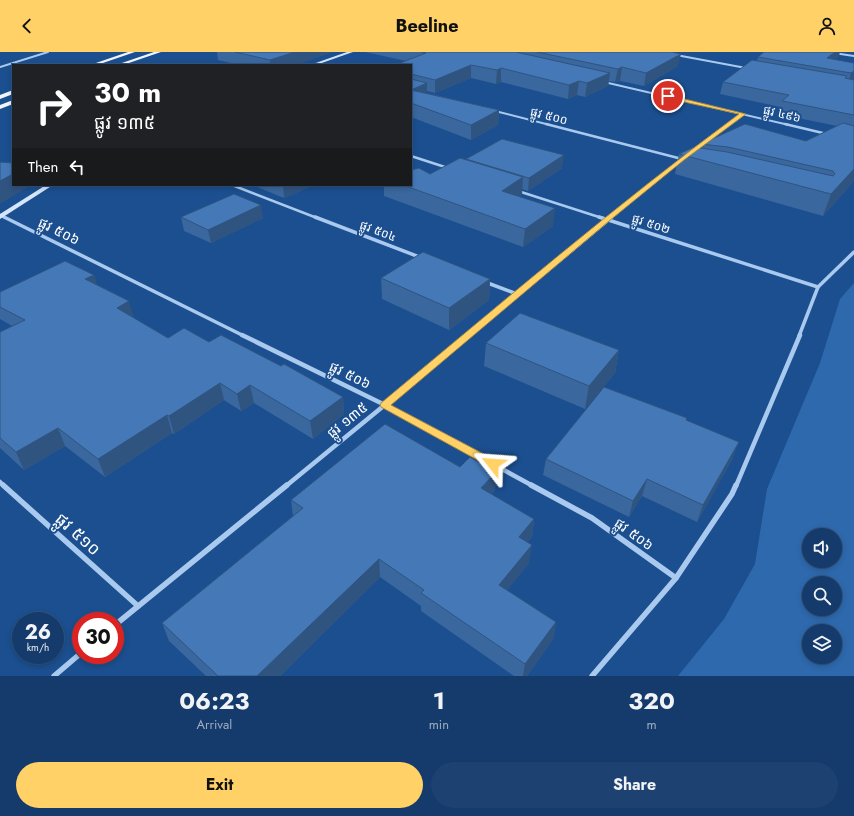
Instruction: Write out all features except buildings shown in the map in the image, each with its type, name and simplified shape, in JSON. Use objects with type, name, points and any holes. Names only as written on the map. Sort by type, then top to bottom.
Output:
[{"type":"main road","points":[[95,64],[133,52]]},
{"type":"main road","points":[[121,64],[159,52]]},
{"type":"main road","points":[[0,96],[12,92]]},
{"type":"main road","points":[[0,107],[12,102]]},
{"type":"street","points":[[0,67],[48,52]]},
{"type":"street","points":[[315,64],[351,52]]},
{"type":"street","points":[[827,52],[854,56]]},
{"type":"street","points":[[673,55],[750,69]]},
{"type":"street","name":"ផ្លូវ ៤៩៦","points":[[603,82],[832,135]]},
{"type":"street","name":"ផ្លូវ ៥០០","points":[[488,110],[682,159]]},
{"type":"street","name":"ផ្លូវ ១៣៥","points":[[124,618],[385,405],[607,220],[682,159],[743,114]]},
{"type":"street","points":[[412,156],[456,170]]},
{"type":"street","points":[[1,216],[48,186]]},
{"type":"street","name":"ផ្លូវ ៥០៤","points":[[235,186],[429,261]]},
{"type":"street","name":"ផ្លូវ ៥០២","points":[[516,190],[818,287]]},
{"type":"street","name":"ផ្លូវ ៥០៦","points":[[1,216],[385,405],[592,518],[676,578]]},
{"type":"street","points":[[592,676],[676,578],[732,494],[812,306],[818,287],[854,252]]},
{"type":"street","points":[[480,280],[517,294]]},
{"type":"street","name":"ផ្លូវ ៥១០","points":[[0,482],[138,606]]},
{"type":"street","points":[[54,676],[72,661]]},
{"type":"shaded area","points":[[854,283],[854,676],[678,676],[724,619],[755,564],[767,489],[820,363],[840,299]]},
{"type":"route","points":[[493,464],[385,405],[517,294],[682,159],[743,114],[668,96]]}]
